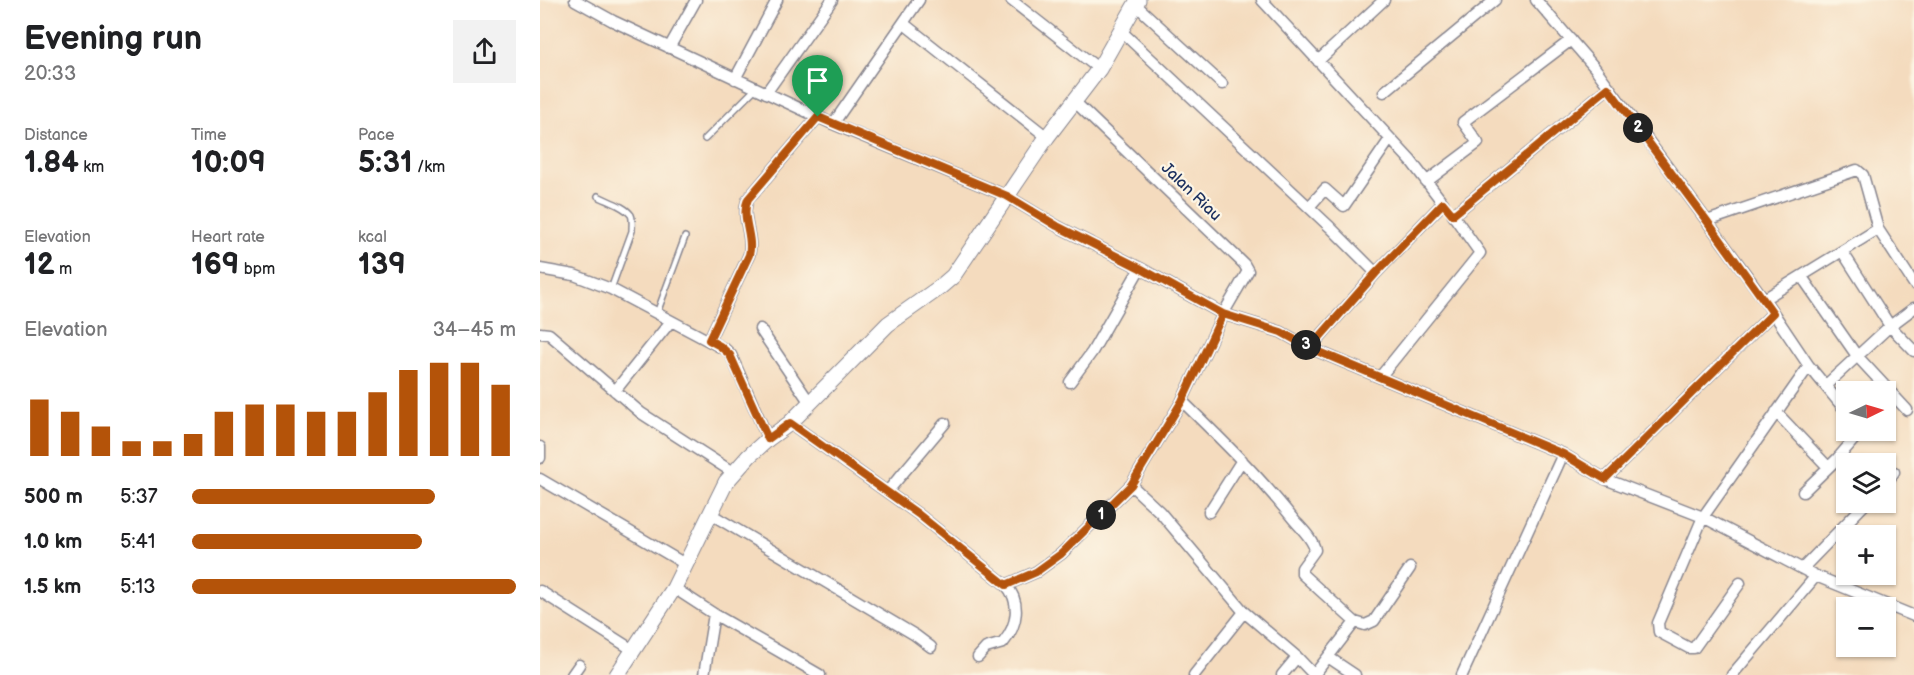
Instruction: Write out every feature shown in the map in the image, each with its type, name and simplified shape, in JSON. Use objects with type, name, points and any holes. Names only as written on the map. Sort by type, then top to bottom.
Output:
[{"type":"street","points":[[575,0],[669,48],[833,124],[1007,196],[1062,229],[1140,268],[1223,314],[1281,332],[1310,348],[1563,454],[1605,479],[1703,517],[1816,576],[1914,616]]},
{"type":"street","points":[[669,48],[696,0]]},
{"type":"street","points":[[735,79],[777,0]]},
{"type":"street","points":[[761,90],[832,0]]},
{"type":"street","points":[[833,124],[919,0]]},
{"type":"street","points":[[1011,0],[1098,69]]},
{"type":"street","points":[[1262,0],[1411,161],[1480,253],[1380,377]]},
{"type":"street","points":[[1318,61],[1384,0]]},
{"type":"street","points":[[1384,92],[1495,0]]},
{"type":"street","points":[[1536,0],[1608,88],[1764,299],[1809,366],[1836,398]]},
{"type":"street","points":[[617,675],[674,588],[726,482],[768,439],[790,423],[888,324],[953,276],[1047,137],[1098,69],[1122,32],[1137,3],[1222,84]]},
{"type":"street","points":[[903,23],[1047,137]]},
{"type":"street","points":[[1122,32],[1376,273]]},
{"type":"street","points":[[1426,182],[1479,143],[1463,122],[1571,40]]},
{"type":"street","points":[[1453,215],[1608,88]]},
{"type":"street","name":"Jalan Riau","points":[[1075,102],[1247,267],[1247,276],[1223,314]]},
{"type":"street","points":[[709,340],[749,255],[750,245],[745,209],[748,199],[818,117]]},
{"type":"street","points":[[1309,207],[1325,189],[1344,206],[1390,139]]},
{"type":"street","points":[[1707,221],[1857,170],[1863,175],[1878,229],[1914,284]]},
{"type":"street","points":[[1310,348],[1376,273],[1443,203]]},
{"type":"street","points":[[1764,299],[1878,229]]},
{"type":"street","points":[[1842,251],[1890,326],[1914,351]]},
{"type":"street","points":[[1070,382],[1092,352],[1140,268]]},
{"type":"street","points":[[540,269],[585,278],[611,289],[720,346],[730,355],[768,439]]},
{"type":"street","points":[[1802,277],[1857,356],[1907,410]]},
{"type":"street","points":[[1826,385],[1890,326],[1914,308]]},
{"type":"street","points":[[1605,479],[1773,313]]},
{"type":"street","points":[[1006,585],[1036,572],[1061,554],[1131,485],[1182,401],[1223,314]]},
{"type":"street","points":[[615,391],[671,321]]},
{"type":"street","points":[[760,329],[810,403]]},
{"type":"street","points":[[540,333],[549,334],[650,419],[734,473]]},
{"type":"street","points":[[1740,583],[1694,648],[1689,648],[1659,632],[1658,623],[1703,517],[1809,366]]},
{"type":"street","points":[[1182,401],[1276,497],[1314,545],[1314,552],[1302,568],[1303,576],[1355,622],[1365,625],[1374,621],[1410,568]]},
{"type":"street","points":[[1776,412],[1828,467]]},
{"type":"street","points":[[790,423],[918,514],[1012,592],[1017,609],[1010,632],[1003,643],[986,648],[978,657]]},
{"type":"street","points":[[887,492],[945,423]]},
{"type":"street","points":[[1803,492],[1852,441]]},
{"type":"street","points":[[540,447],[540,458]]},
{"type":"street","points":[[1462,675],[1563,454]]},
{"type":"street","points":[[1209,512],[1242,460]]},
{"type":"street","points":[[540,480],[685,564]]},
{"type":"street","points":[[1131,485],[1160,512],[1244,612],[1297,657],[1314,675],[1355,622]]},
{"type":"street","points":[[710,513],[915,635],[931,647]]},
{"type":"street","points":[[1802,569],[1856,513]]},
{"type":"street","points":[[1732,675],[1816,576]]},
{"type":"street","points":[[674,588],[714,615],[818,675]]},
{"type":"street","points":[[540,591],[633,650]]},
{"type":"street","points":[[1194,675],[1244,612]]},
{"type":"street","points":[[704,675],[714,615]]},
{"type":"street","points":[[1282,675],[1297,657]]},
{"type":"street","points":[[1328,657],[1355,675]]},
{"type":"street","points":[[572,675],[579,665]]},
{"type":"lane","points":[[705,139],[761,90]]},
{"type":"lane","points":[[598,196],[625,210],[631,215],[632,222],[632,231],[611,289]]},
{"type":"lane","points":[[657,314],[685,237]]},
{"type":"route","points":[[818,117],[748,199],[745,209],[750,245],[749,255],[709,340],[730,355],[768,439],[790,423],[918,514],[1006,585],[1036,572],[1061,554],[1131,485],[1182,401],[1223,314],[1281,332],[1310,348],[1376,273],[1443,203],[1453,215],[1608,88],[1773,313],[1605,479],[1563,454],[1310,348],[1281,332],[1223,314],[1057,226],[1007,196],[818,117]]}]
